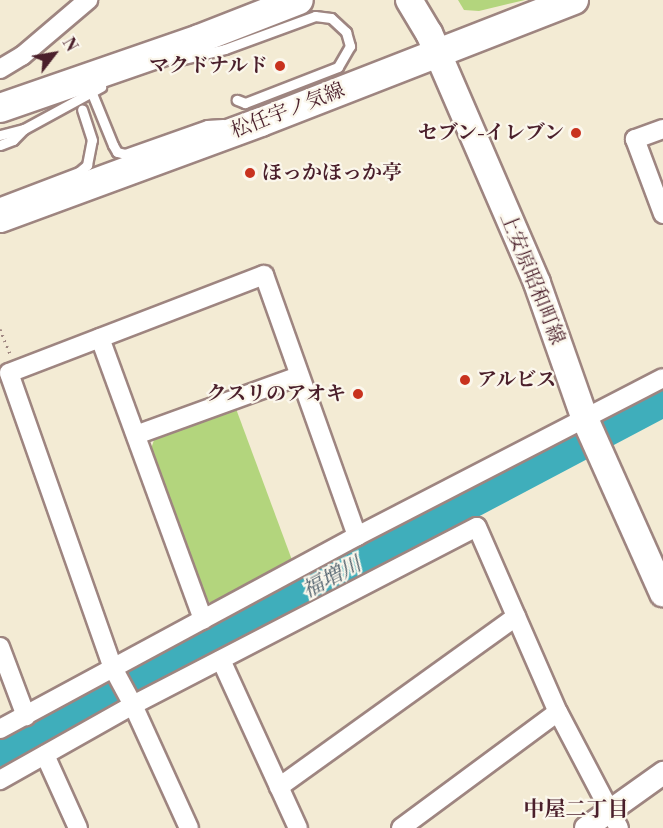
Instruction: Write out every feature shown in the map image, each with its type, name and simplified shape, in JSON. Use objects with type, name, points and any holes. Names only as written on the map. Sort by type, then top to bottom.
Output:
[{"type":"main road","points":[[0,108],[82,86],[299,0]]},
{"type":"main road","name":"上安原昭和町線","points":[[409,0],[429,33],[436,54],[537,283],[587,422],[663,593]]},
{"type":"main road","name":"松任宇ノ気線","points":[[0,218],[261,122],[436,54],[486,32],[574,0]]},
{"type":"street","points":[[0,69],[22,56],[88,0]]},
{"type":"street","points":[[663,129],[635,139],[663,214]]},
{"type":"street","points":[[189,828],[115,671],[8,373],[264,275],[357,536]]},
{"type":"street","points":[[100,338],[203,620]]},
{"type":"street","points":[[136,435],[299,376]]},
{"type":"street","points":[[0,729],[115,671],[357,536],[587,422],[663,378]]},
{"type":"street","points":[[0,780],[132,703],[221,660],[477,527],[558,712],[614,820]]},
{"type":"street","points":[[279,787],[516,617]]},
{"type":"street","points":[[0,647],[26,716]]},
{"type":"street","points":[[221,660],[298,828]]},
{"type":"street","points":[[400,828],[558,712]]},
{"type":"street","points":[[45,755],[78,828]]},
{"type":"street","points":[[586,828],[614,820],[663,773]]},
{"type":"lane","points":[[168,63],[225,49],[315,16],[331,18],[346,32],[350,46],[338,67],[245,103],[237,100]]},
{"type":"lane","points":[[31,108],[82,86],[110,83]]},
{"type":"lane","points":[[82,86],[112,145],[117,152],[125,154],[207,125],[261,122]]},
{"type":"lane","points":[[0,145],[13,140],[24,129],[82,86]]},
{"type":"lane","points":[[0,201],[79,172],[87,165],[92,140],[82,110]]},
{"type":"lane","points":[[0,135],[24,129]]},
{"type":"path","points":[[0,328],[8,373]]},
{"type":"green space","points":[[458,0],[525,0],[479,11],[464,10]]},
{"type":"green space","points":[[235,406],[292,560],[216,605],[205,600],[151,449],[155,437]]},
{"type":"waterway","name":"福増川","points":[[0,753],[663,402]]},
{"type":"place","name":"マクドナルド","points":[[280,66]]},
{"type":"place","name":"セブン-イレブン","points":[[576,133]]},
{"type":"place","name":"ほっかほっか亭","points":[[250,173]]},
{"type":"place","name":"アルビス","points":[[465,380]]},
{"type":"place","name":"クスリのアオキ","points":[[358,394]]},
{"type":"district","name":"中屋二丁目","points":[[576,810]]}]
